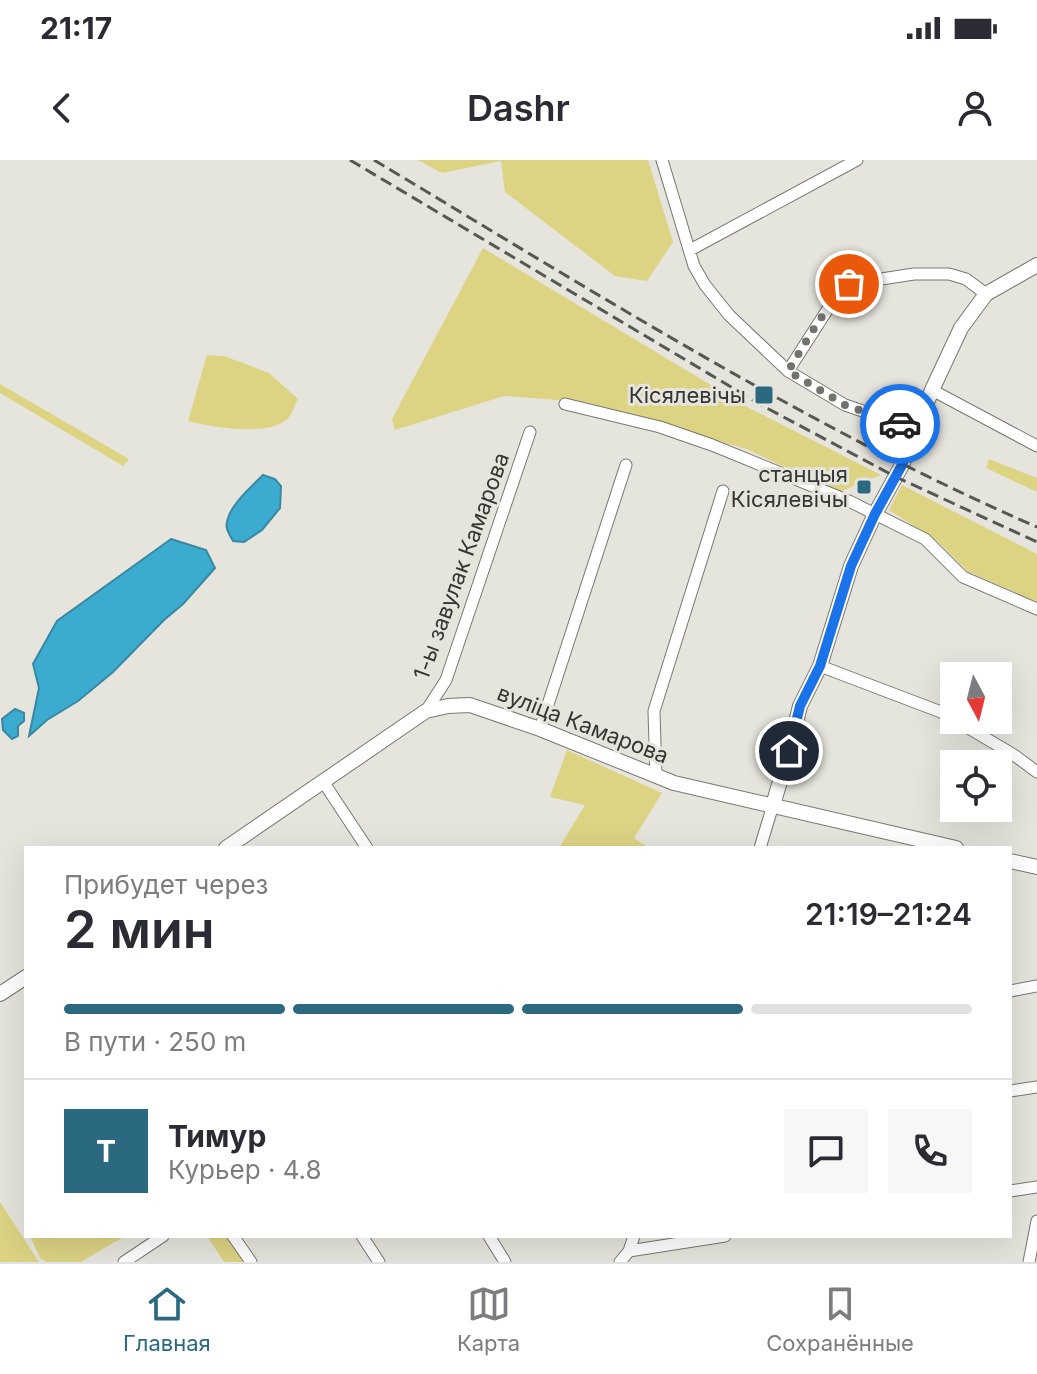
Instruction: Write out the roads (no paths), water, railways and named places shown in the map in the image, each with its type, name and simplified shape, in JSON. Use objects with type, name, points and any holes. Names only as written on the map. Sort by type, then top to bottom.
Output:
[{"type":"street","points":[[662,160],[694,266],[729,315],[788,371],[845,405],[916,429]]},
{"type":"street","points":[[690,250],[857,160]]},
{"type":"street","points":[[761,846],[800,706],[820,666],[851,566],[902,465],[961,328],[986,294],[1037,265]]},
{"type":"street","points":[[788,371],[837,295],[849,284],[914,274],[949,274],[966,279],[986,294]]},
{"type":"street","points":[[932,390],[1037,446]]},
{"type":"street","points":[[565,404],[660,427],[783,472],[925,539],[963,577],[1037,609]]},
{"type":"street","name":"1-ы завулак Камарова","points":[[426,711],[446,680],[530,432]]},
{"type":"street","points":[[540,729],[626,465]]},
{"type":"street","points":[[656,777],[654,711],[723,491]]},
{"type":"street","points":[[820,666],[940,712]]},
{"type":"street","name":"вуліца Камарова","points":[[231,846],[426,711],[470,705],[540,729],[674,783],[947,846]]},
{"type":"street","points":[[978,734],[1037,772]]},
{"type":"street","points":[[324,783],[366,846]]},
{"type":"street","points":[[1012,861],[1037,867]]},
{"type":"street","points":[[0,994],[24,978]]},
{"type":"street","points":[[1012,991],[1037,986]]},
{"type":"street","points":[[1012,1091],[1037,1087]]},
{"type":"street","points":[[1012,1191],[1037,1187]]},
{"type":"street","points":[[1029,1262],[1037,1221]]},
{"type":"street","points":[[124,1262],[160,1238]]},
{"type":"street","points":[[234,1238],[251,1262]]},
{"type":"street","points":[[363,1238],[379,1262]]},
{"type":"street","points":[[490,1238],[505,1262]]},
{"type":"street","points":[[620,1262],[629,1251],[633,1238]]},
{"type":"street","points":[[629,1251],[712,1238]]},
{"type":"water","points":[[263,475],[275,479],[281,486],[280,508],[262,530],[244,542],[233,541],[227,527],[232,509]]},
{"type":"water","points":[[171,539],[206,550],[215,568],[113,672],[29,736],[39,688],[33,664],[57,621]]},
{"type":"water","points":[[15,709],[24,713],[24,721],[18,726],[18,736],[12,739],[3,730],[2,719]]},
{"type":"railway","points":[[350,160],[763,406],[896,477],[1037,542]]},
{"type":"railway","points":[[374,160],[618,307],[782,401],[951,488],[1037,527]]},
{"type":"place","name":"Кісялевічы","points":[[764,395]]},
{"type":"place","name":"станцыя Кісялевічы","points":[[864,487]]}]
